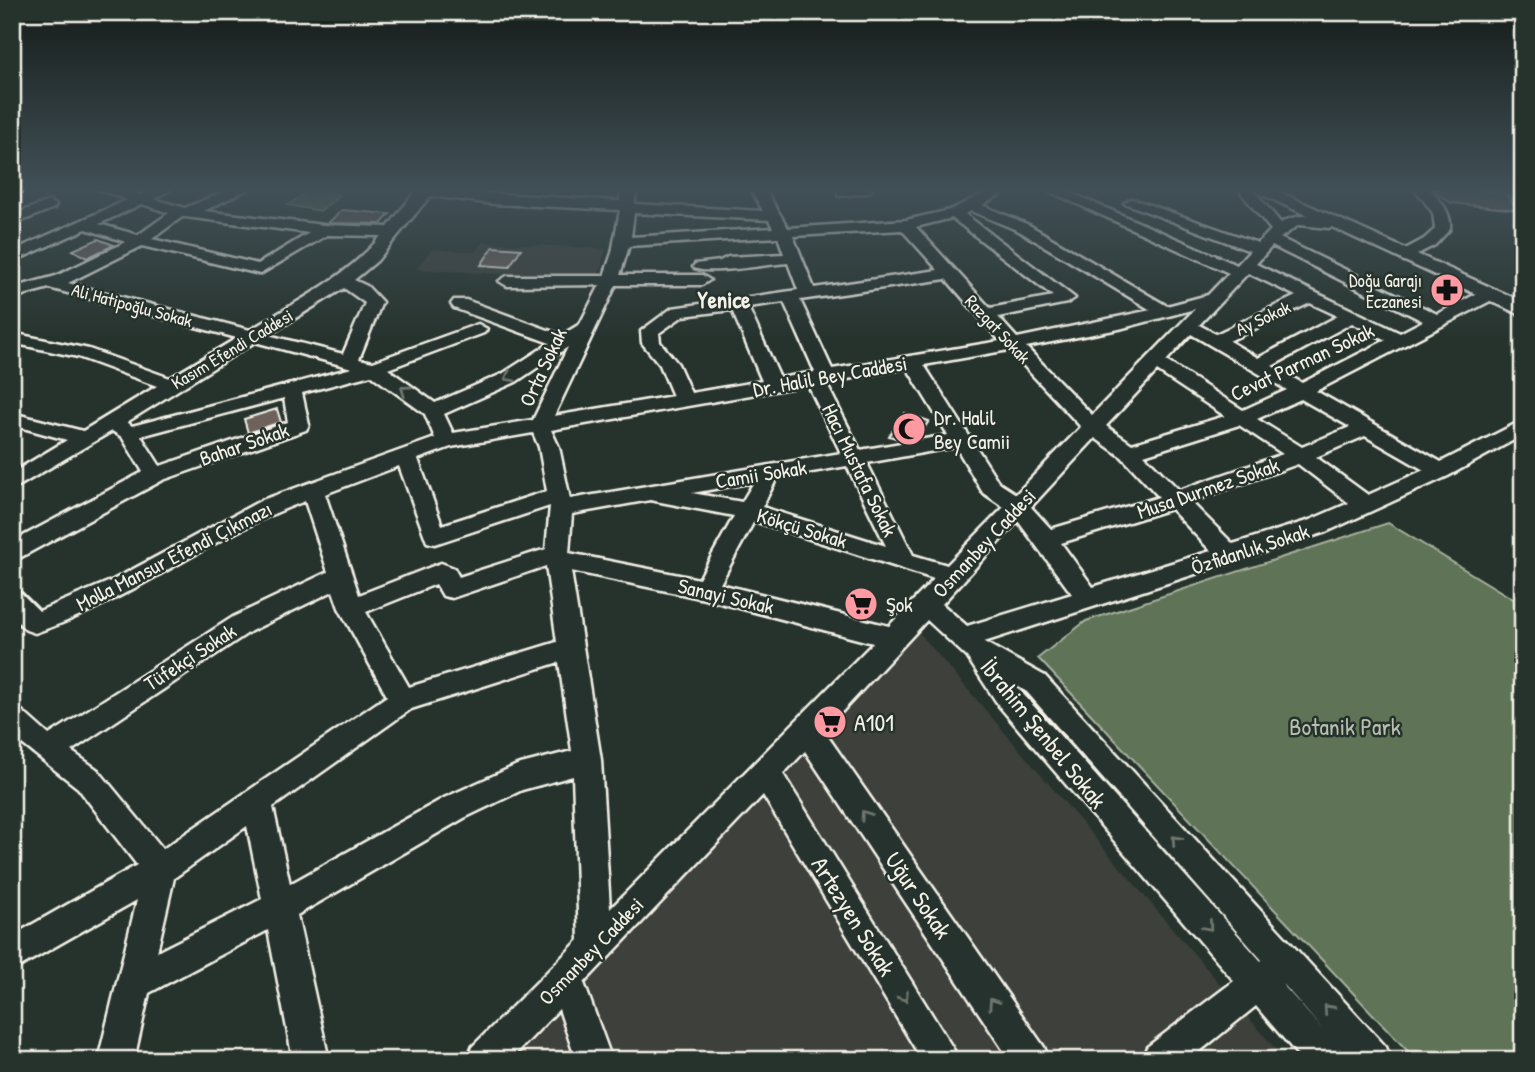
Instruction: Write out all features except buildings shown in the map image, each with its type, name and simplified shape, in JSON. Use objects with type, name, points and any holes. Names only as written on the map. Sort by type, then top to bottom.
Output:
[{"type":"main road","points":[[1364,239],[1523,310]]},
{"type":"street","points":[[12,257],[52,239]]},
{"type":"street","points":[[134,239],[260,269],[309,239]]},
{"type":"street","points":[[50,283],[143,239]]},
{"type":"street","name":"Kasım Efendi Caddesi","points":[[12,483],[85,438],[120,427],[171,385],[343,281],[371,258],[386,239]]},
{"type":"street","points":[[626,242],[697,239]]},
{"type":"street","points":[[698,239],[701,274],[711,308]]},
{"type":"street","name":"Hacı Mustafa Sokak","points":[[786,239],[794,258],[799,295],[821,378],[855,458],[904,560]]},
{"type":"street","name":"Razgat Sokak","points":[[918,239],[1060,396],[1094,428],[1129,452],[1230,556]]},
{"type":"street","points":[[985,314],[1067,298],[997,239]]},
{"type":"street","points":[[1043,239],[1166,312]]},
{"type":"street","points":[[1172,239],[1310,296],[1400,340]]},
{"type":"street","name":"Osmanbey Caddesi","points":[[485,1060],[807,730],[1269,239]]},
{"type":"street","points":[[1275,239],[1437,321]]},
{"type":"street","points":[[1404,257],[1438,239]]},
{"type":"street","name":"Orta Sokak","points":[[540,427],[551,393],[611,283],[626,242]]},
{"type":"street","points":[[508,281],[611,283],[701,274],[728,266],[728,262],[794,258]]},
{"type":"street","points":[[685,401],[668,364],[651,343],[650,331],[678,312],[948,275]]},
{"type":"street","points":[[343,281],[361,290],[374,302],[349,361]]},
{"type":"street","name":"Ali Hatipoğlu Sokak","points":[[12,293],[50,283],[374,368]]},
{"type":"street","name":"Cevat Parman Sokak","points":[[1129,452],[1243,417],[1304,391],[1488,295]]},
{"type":"street","name":"Ay Sokak","points":[[1216,341],[1310,296]]},
{"type":"street","name":"Dr. Halil Bey Caddesi","points":[[406,455],[447,441],[1013,344],[1166,312],[1211,299]]},
{"type":"street","points":[[460,304],[564,342]]},
{"type":"street","points":[[738,304],[774,386]]},
{"type":"street","points":[[1259,365],[1352,317]]},
{"type":"street","points":[[1187,325],[1441,471]]},
{"type":"street","points":[[433,411],[509,378],[587,326]]},
{"type":"street","points":[[155,475],[120,427],[374,368],[478,329]]},
{"type":"street","points":[[12,338],[83,353],[171,385]]},
{"type":"street","points":[[1154,361],[1301,456],[1367,505]]},
{"type":"street","points":[[913,362],[991,488],[1018,506],[1046,539],[1089,600]]},
{"type":"street","points":[[374,368],[433,411],[447,441]]},
{"type":"street","name":"Bahar Sokak","points":[[12,553],[155,475],[299,425],[292,389]]},
{"type":"street","points":[[12,419],[85,438]]},
{"type":"street","name":"Özfidanlık Sokak","points":[[969,644],[1089,600],[1318,526],[1441,471],[1523,426]]},
{"type":"street","points":[[540,427],[549,447],[560,501],[557,556],[587,761],[596,946]]},
{"type":"street","name":"Musa Durmez Sokak","points":[[1046,539],[1178,501],[1301,456],[1367,428]]},
{"type":"street","name":"Camii Sokak","points":[[406,455],[435,536],[560,501],[648,493],[960,440]]},
{"type":"street","name":"Molla Mansur Efendi Çıkmazı","points":[[12,600],[35,623],[85,604],[270,506],[406,455]]},
{"type":"street","points":[[705,590],[770,472]]},
{"type":"street","points":[[312,489],[351,608],[403,700]]},
{"type":"street","name":"Kökçü Sokak","points":[[648,493],[749,511],[952,576]]},
{"type":"street","points":[[351,608],[442,572],[452,589],[557,556]]},
{"type":"street","name":"Sanayi Sokak","points":[[557,556],[894,638]]},
{"type":"street","name":"Tüfekçi Sokak","points":[[48,751],[242,624],[340,577]]},
{"type":"street","points":[[926,604],[969,644]]},
{"type":"street","name":"İbrahim Şenbel Sokak","points":[[969,644],[1036,684],[1373,1060]]},
{"type":"street","name":"İbrahim Şenbel Sokak","points":[[969,644],[1008,698],[1326,1060]]},
{"type":"street","points":[[12,955],[160,869],[403,700],[571,648]]},
{"type":"street","points":[[12,719],[48,751],[88,779],[160,869]]},
{"type":"street","name":"Uğur Sokak","points":[[807,730],[1031,1060]]},
{"type":"street","points":[[134,982],[280,907],[480,796],[517,778],[587,761]]},
{"type":"street","name":"Artezyen Sokak","points":[[765,772],[942,1060]]},
{"type":"street","points":[[257,800],[311,1060]]},
{"type":"street","points":[[116,1060],[160,869]]},
{"type":"street","points":[[1160,1060],[1286,962]]},
{"type":"street","points":[[565,978],[594,1060]]},
{"type":"shaded area","points":[[483,242],[606,249],[597,280],[416,269],[432,249],[475,252]]},
{"type":"shaded area","points":[[916,629],[1285,1060],[482,1060]]},
{"type":"green space","name":"Botanik Park","points":[[1388,523],[1523,605],[1523,1060],[1416,1060],[1038,658],[1086,621]]},
{"type":"place","name":"Doğu Garajı Eczanesi","points":[[1447,290]]},
{"type":"place","name":"Dr. Halil Bey Camii","points":[[909,429]]},
{"type":"place","name":"Şok","points":[[861,604]]},
{"type":"place","name":"A101","points":[[830,722]]},
{"type":"district","name":"Yenice","points":[[724,299]]}]
